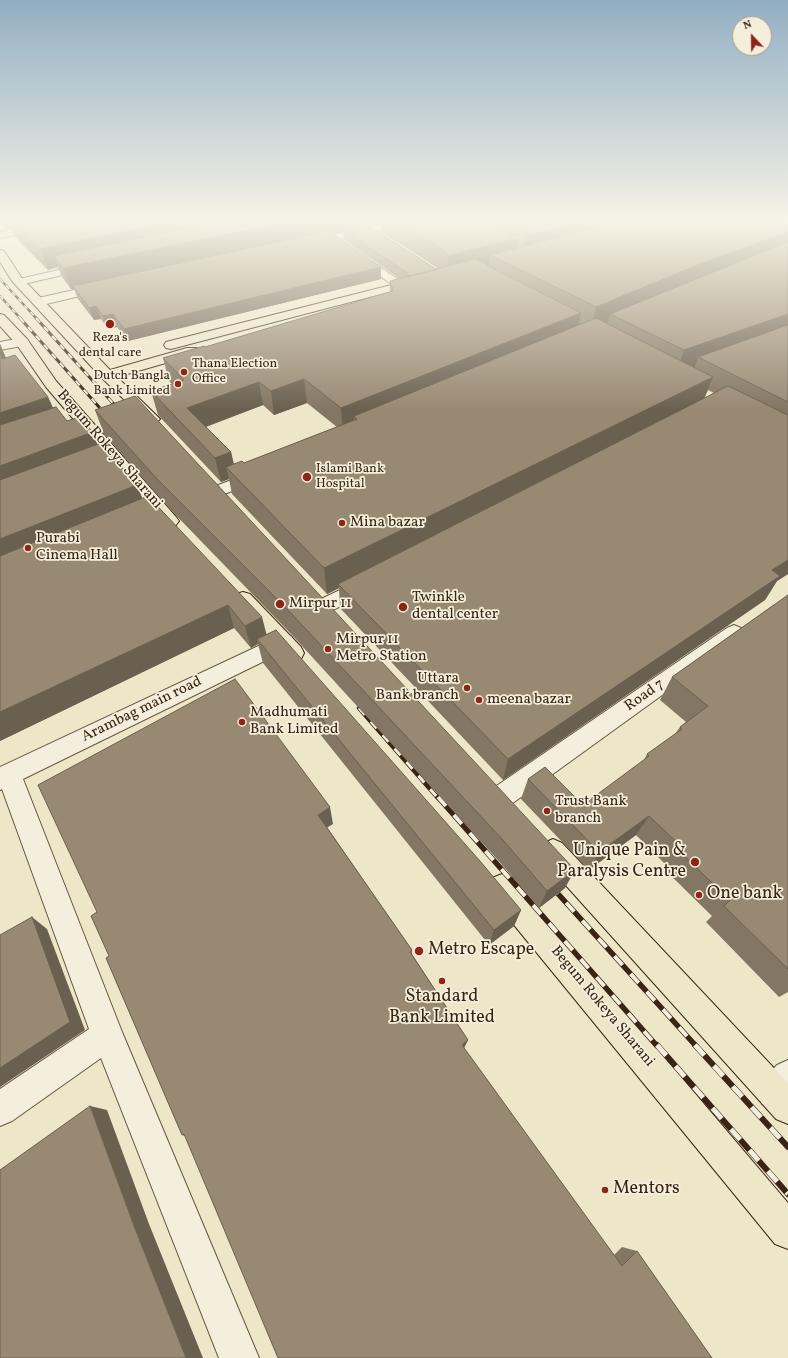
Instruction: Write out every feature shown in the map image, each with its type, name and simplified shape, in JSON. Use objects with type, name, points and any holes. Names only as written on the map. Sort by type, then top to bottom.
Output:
[{"type":"main road","points":[[20,283],[105,366],[166,434]]},
{"type":"main road","points":[[156,349],[402,286],[418,283]]},
{"type":"main road","points":[[105,366],[424,283]]},
{"type":"main road","name":"Begum Rokeya Sharani","points":[[0,318],[22,342],[51,384],[81,418],[108,460],[152,513],[186,538]]},
{"type":"main road","points":[[202,473],[226,499]]},
{"type":"main road","points":[[228,582],[311,672]]},
{"type":"main road","points":[[309,588],[333,614]]},
{"type":"main road","points":[[485,780],[517,814]]},
{"type":"main road","points":[[539,837],[783,1092]]},
{"type":"main road","name":"Begum Rokeya Sharani","points":[[486,869],[788,1231]]},
{"type":"street","points":[[398,283],[402,286]]},
{"type":"street","points":[[38,302],[115,285]]},
{"type":"street","points":[[0,346],[22,342]]},
{"type":"street","points":[[66,424],[81,418]]},
{"type":"street","points":[[226,499],[269,470]]},
{"type":"street","points":[[333,614],[382,576]]},
{"type":"street","name":"Road 7","points":[[501,797],[749,623]]},
{"type":"street","name":"Arambag main road","points":[[5,776],[284,642]]},
{"type":"street","points":[[5,776],[107,1035],[239,1358]]},
{"type":"street","points":[[0,1109],[107,1035]]},
{"type":"building","points":[[85,283],[313,283],[124,329],[113,314],[103,316],[96,306],[89,308],[73,286]]},
{"type":"building","points":[[391,283],[523,283],[581,313],[341,408],[304,379],[271,391],[259,382],[187,408],[231,452],[215,458],[151,391],[184,380],[163,358],[393,291]]},
{"type":"building","points":[[548,283],[653,283],[596,307]]},
{"type":"building","points":[[686,283],[788,283],[788,314],[684,350],[610,314]]},
{"type":"building","points":[[596,318],[713,377],[324,568],[226,467],[242,461],[244,463],[357,419],[354,416]]},
{"type":"building","points":[[788,325],[788,402],[698,357]]},
{"type":"building","points":[[0,351],[2,359],[15,355],[48,397],[0,413]]},
{"type":"building","points":[[728,386],[788,415],[788,560],[772,570],[780,576],[508,759],[338,584]]},
{"type":"building","points":[[135,396],[575,870],[547,891],[503,840],[288,610],[158,480],[95,410]]},
{"type":"building","points":[[56,407],[67,421],[79,417],[93,432],[0,466],[0,425]]},
{"type":"building","points":[[101,443],[137,485],[0,539],[0,480]]},
{"type":"building","points":[[148,496],[262,617],[245,626],[228,605],[0,712],[0,556]]},
{"type":"building","points":[[788,595],[788,969],[724,906],[730,900],[680,852],[684,849],[649,816],[599,852],[528,779],[545,767],[583,805],[649,756],[647,754],[682,729],[680,727],[708,706],[672,677]]},
{"type":"building","points":[[276,630],[480,861],[521,910],[494,930],[257,639]]},
{"type":"building","points":[[235,679],[330,807],[318,815],[412,950],[410,952],[468,1040],[462,1045],[622,1266],[637,1251],[712,1358],[278,1358],[184,1134],[182,1135],[106,958],[109,956],[91,916],[97,912],[38,785]]},
{"type":"building","points":[[32,917],[70,1022],[0,1068],[0,935]]},
{"type":"building","points":[[90,1106],[134,1226],[186,1358],[0,1358],[0,1170]]},
{"type":"railway","points":[[4,283],[37,319]]},
{"type":"railway","points":[[0,296],[21,319]]},
{"type":"railway","points":[[20,318],[107,416]]},
{"type":"railway","points":[[36,318],[120,411]]},
{"type":"railway","points":[[359,708],[438,798]]},
{"type":"railway","points":[[438,797],[657,1046]]},
{"type":"railway","points":[[550,885],[696,1046]]},
{"type":"railway","points":[[657,1045],[788,1194]]},
{"type":"railway","points":[[695,1045],[788,1147]]},
{"type":"place","name":"Reza's dental care","points":[[110,324]]},
{"type":"place","name":"Thana Election Office","points":[[184,372]]},
{"type":"place","name":"Dutch Bangla Bank Limited","points":[[178,384]]},
{"type":"place","name":"Islami Bank Hospital","points":[[307,477]]},
{"type":"place","name":"Mina bazar","points":[[342,523]]},
{"type":"place","name":"Purabi Cinema Hall","points":[[28,548]]},
{"type":"place","name":"Mirpur 11","points":[[280,604]]},
{"type":"place","name":"Twinkle dental center","points":[[403,607]]},
{"type":"place","name":"Mirpur 11 Metro Station","points":[[328,649]]},
{"type":"place","name":"Uttara Bank branch","points":[[467,688]]},
{"type":"place","name":"meena bazar","points":[[479,700]]},
{"type":"place","name":"Madhumati Bank Limited","points":[[242,722]]},
{"type":"place","name":"Trust Bank branch","points":[[547,811]]},
{"type":"place","name":"Unique Pain & Paralysis Centre","points":[[695,862]]},
{"type":"place","name":"One bank","points":[[699,895]]},
{"type":"place","name":"Metro Escape","points":[[419,951]]},
{"type":"place","name":"Standard Bank Limited","points":[[442,981]]},
{"type":"place","name":"Mentors","points":[[605,1190]]}]
